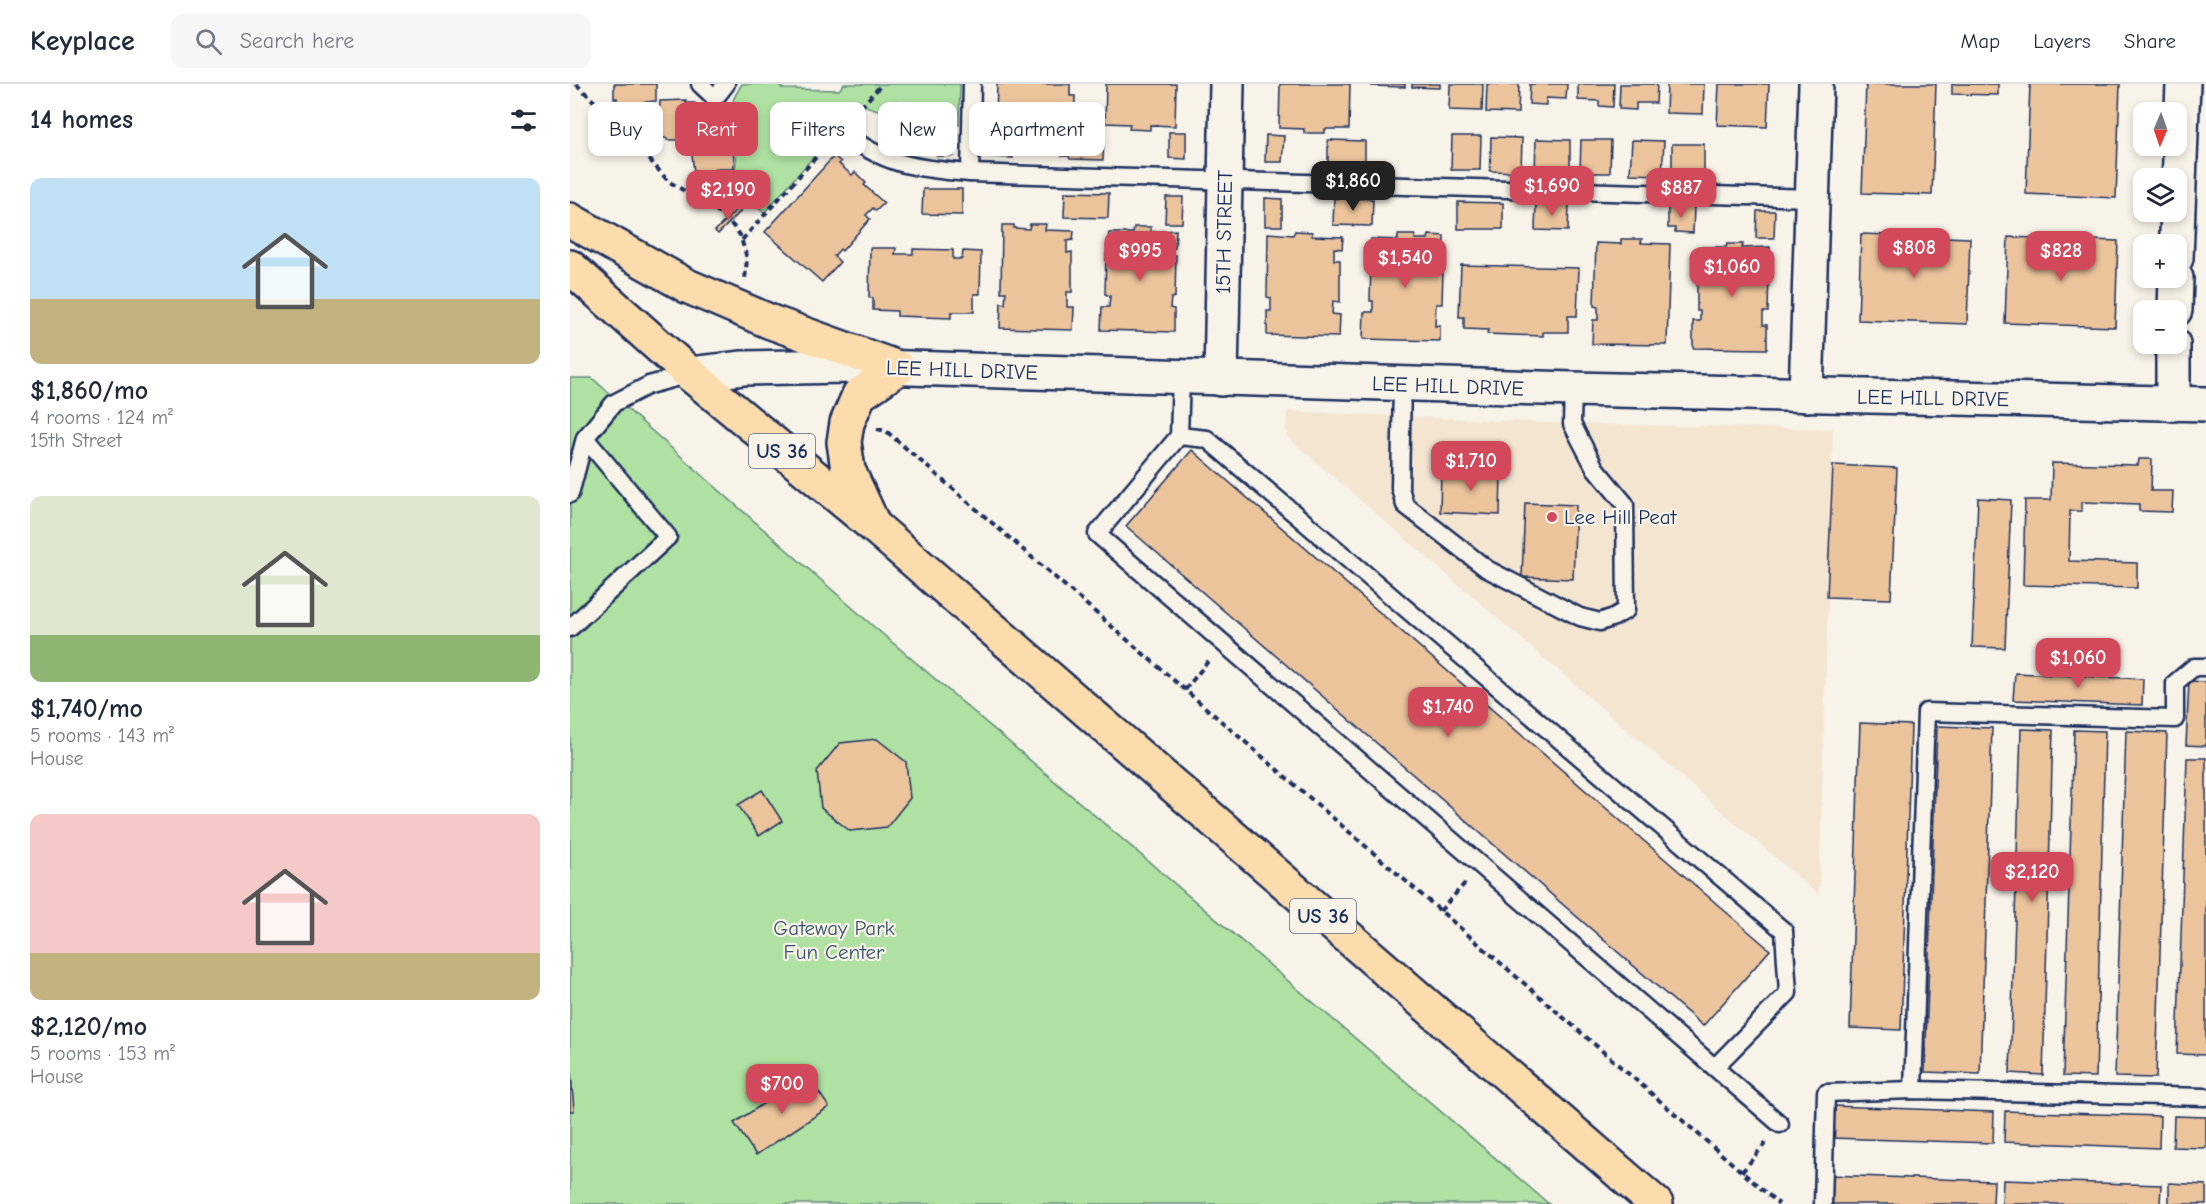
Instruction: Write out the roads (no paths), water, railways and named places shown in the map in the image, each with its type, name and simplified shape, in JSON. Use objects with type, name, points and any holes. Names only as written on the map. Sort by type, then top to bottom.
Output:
[{"type":"highway","points":[[570,220],[687,286],[771,322],[898,368]]},
{"type":"highway","name":"US 36","points":[[570,267],[690,374],[875,527],[1656,1204]]},
{"type":"highway","points":[[875,527],[848,470],[844,442],[848,417],[859,395],[898,368]]},
{"type":"street","name":"15TH STREET","points":[[1221,379],[1227,84]]},
{"type":"street","points":[[1806,395],[1816,84]]},
{"type":"street","points":[[2177,234],[2183,84]]},
{"type":"street","points":[[2173,354],[2173,404]]},
{"type":"street","name":"LEE HILL DRIVE","points":[[690,374],[743,368],[847,366],[1573,389],[2206,404]]},
{"type":"lane","points":[[699,84],[715,98],[726,84]]},
{"type":"lane","points":[[970,173],[972,84]]},
{"type":"lane","points":[[866,148],[891,161],[929,170],[970,173],[1812,198]]},
{"type":"lane","points":[[570,494],[585,438],[614,403],[649,385],[690,374]]},
{"type":"lane","points":[[1181,378],[1179,435],[1097,534],[1780,1124]]},
{"type":"lane","points":[[1402,384],[1401,488],[1405,505],[1487,569],[1580,617],[1600,622],[1614,618],[1626,609],[1625,504],[1595,468],[1572,424],[1573,389]]},
{"type":"lane","points":[[1179,435],[1207,439],[1784,931],[1788,993],[1715,1067]]},
{"type":"lane","points":[[570,628],[669,537],[585,438]]},
{"type":"lane","points":[[1913,1090],[1926,712],[2175,719],[2175,683],[2194,667],[2206,667]]},
{"type":"lane","points":[[1822,1204],[1826,1093],[1913,1090],[2206,1097]]},
{"type":"place","name":"Lee Hill Peat","points":[[1552,517]]},
{"type":"park label","name":"Gateway Park Fun Center","points":[[834,940]]}]
